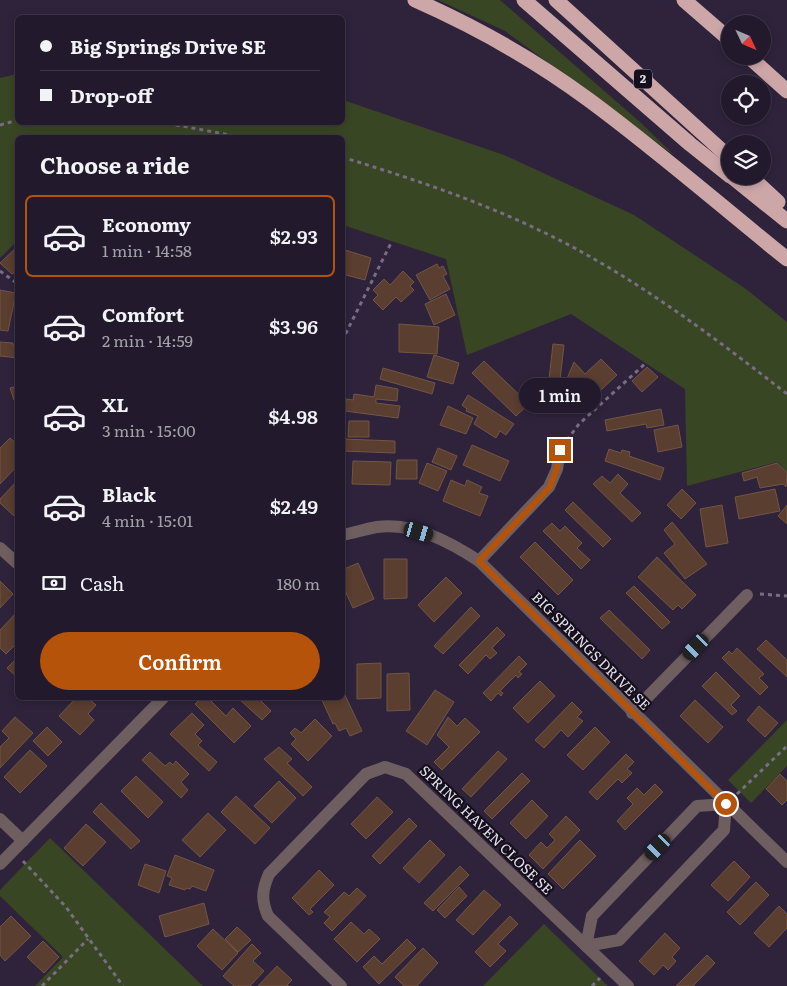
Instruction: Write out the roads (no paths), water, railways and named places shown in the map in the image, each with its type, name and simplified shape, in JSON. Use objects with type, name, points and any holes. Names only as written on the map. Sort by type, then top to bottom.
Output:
[{"type":"highway","points":[[415,0],[454,17],[525,57],[588,99],[787,259]]},
{"type":"highway","points":[[524,0],[721,169]]},
{"type":"highway","name":"2","points":[[556,0],[721,150]]},
{"type":"highway","points":[[684,0],[721,32]]},
{"type":"highway","points":[[758,65],[787,91]]},
{"type":"highway","points":[[741,185],[787,221]]},
{"type":"highway","points":[[760,185],[787,210]]},
{"type":"street","points":[[479,561],[550,487],[557,468],[560,450]]},
{"type":"street","name":"BIG SPRINGS DRIVE SE","points":[[345,535],[378,527],[407,528],[455,545],[479,561],[632,713],[787,862]]},
{"type":"street","points":[[0,548],[15,562]]},
{"type":"street","points":[[632,713],[747,594]]},
{"type":"street","points":[[0,864],[158,700]]},
{"type":"street","name":"SPRING HAVEN CLOSE SE","points":[[341,986],[268,916],[263,904],[264,884],[269,874],[366,774],[385,767],[406,774],[628,986]]},
{"type":"street","points":[[726,804],[724,830],[619,940],[586,946],[592,916],[698,806],[726,804]]},
{"type":"street","points":[[0,819],[23,840]]}]
